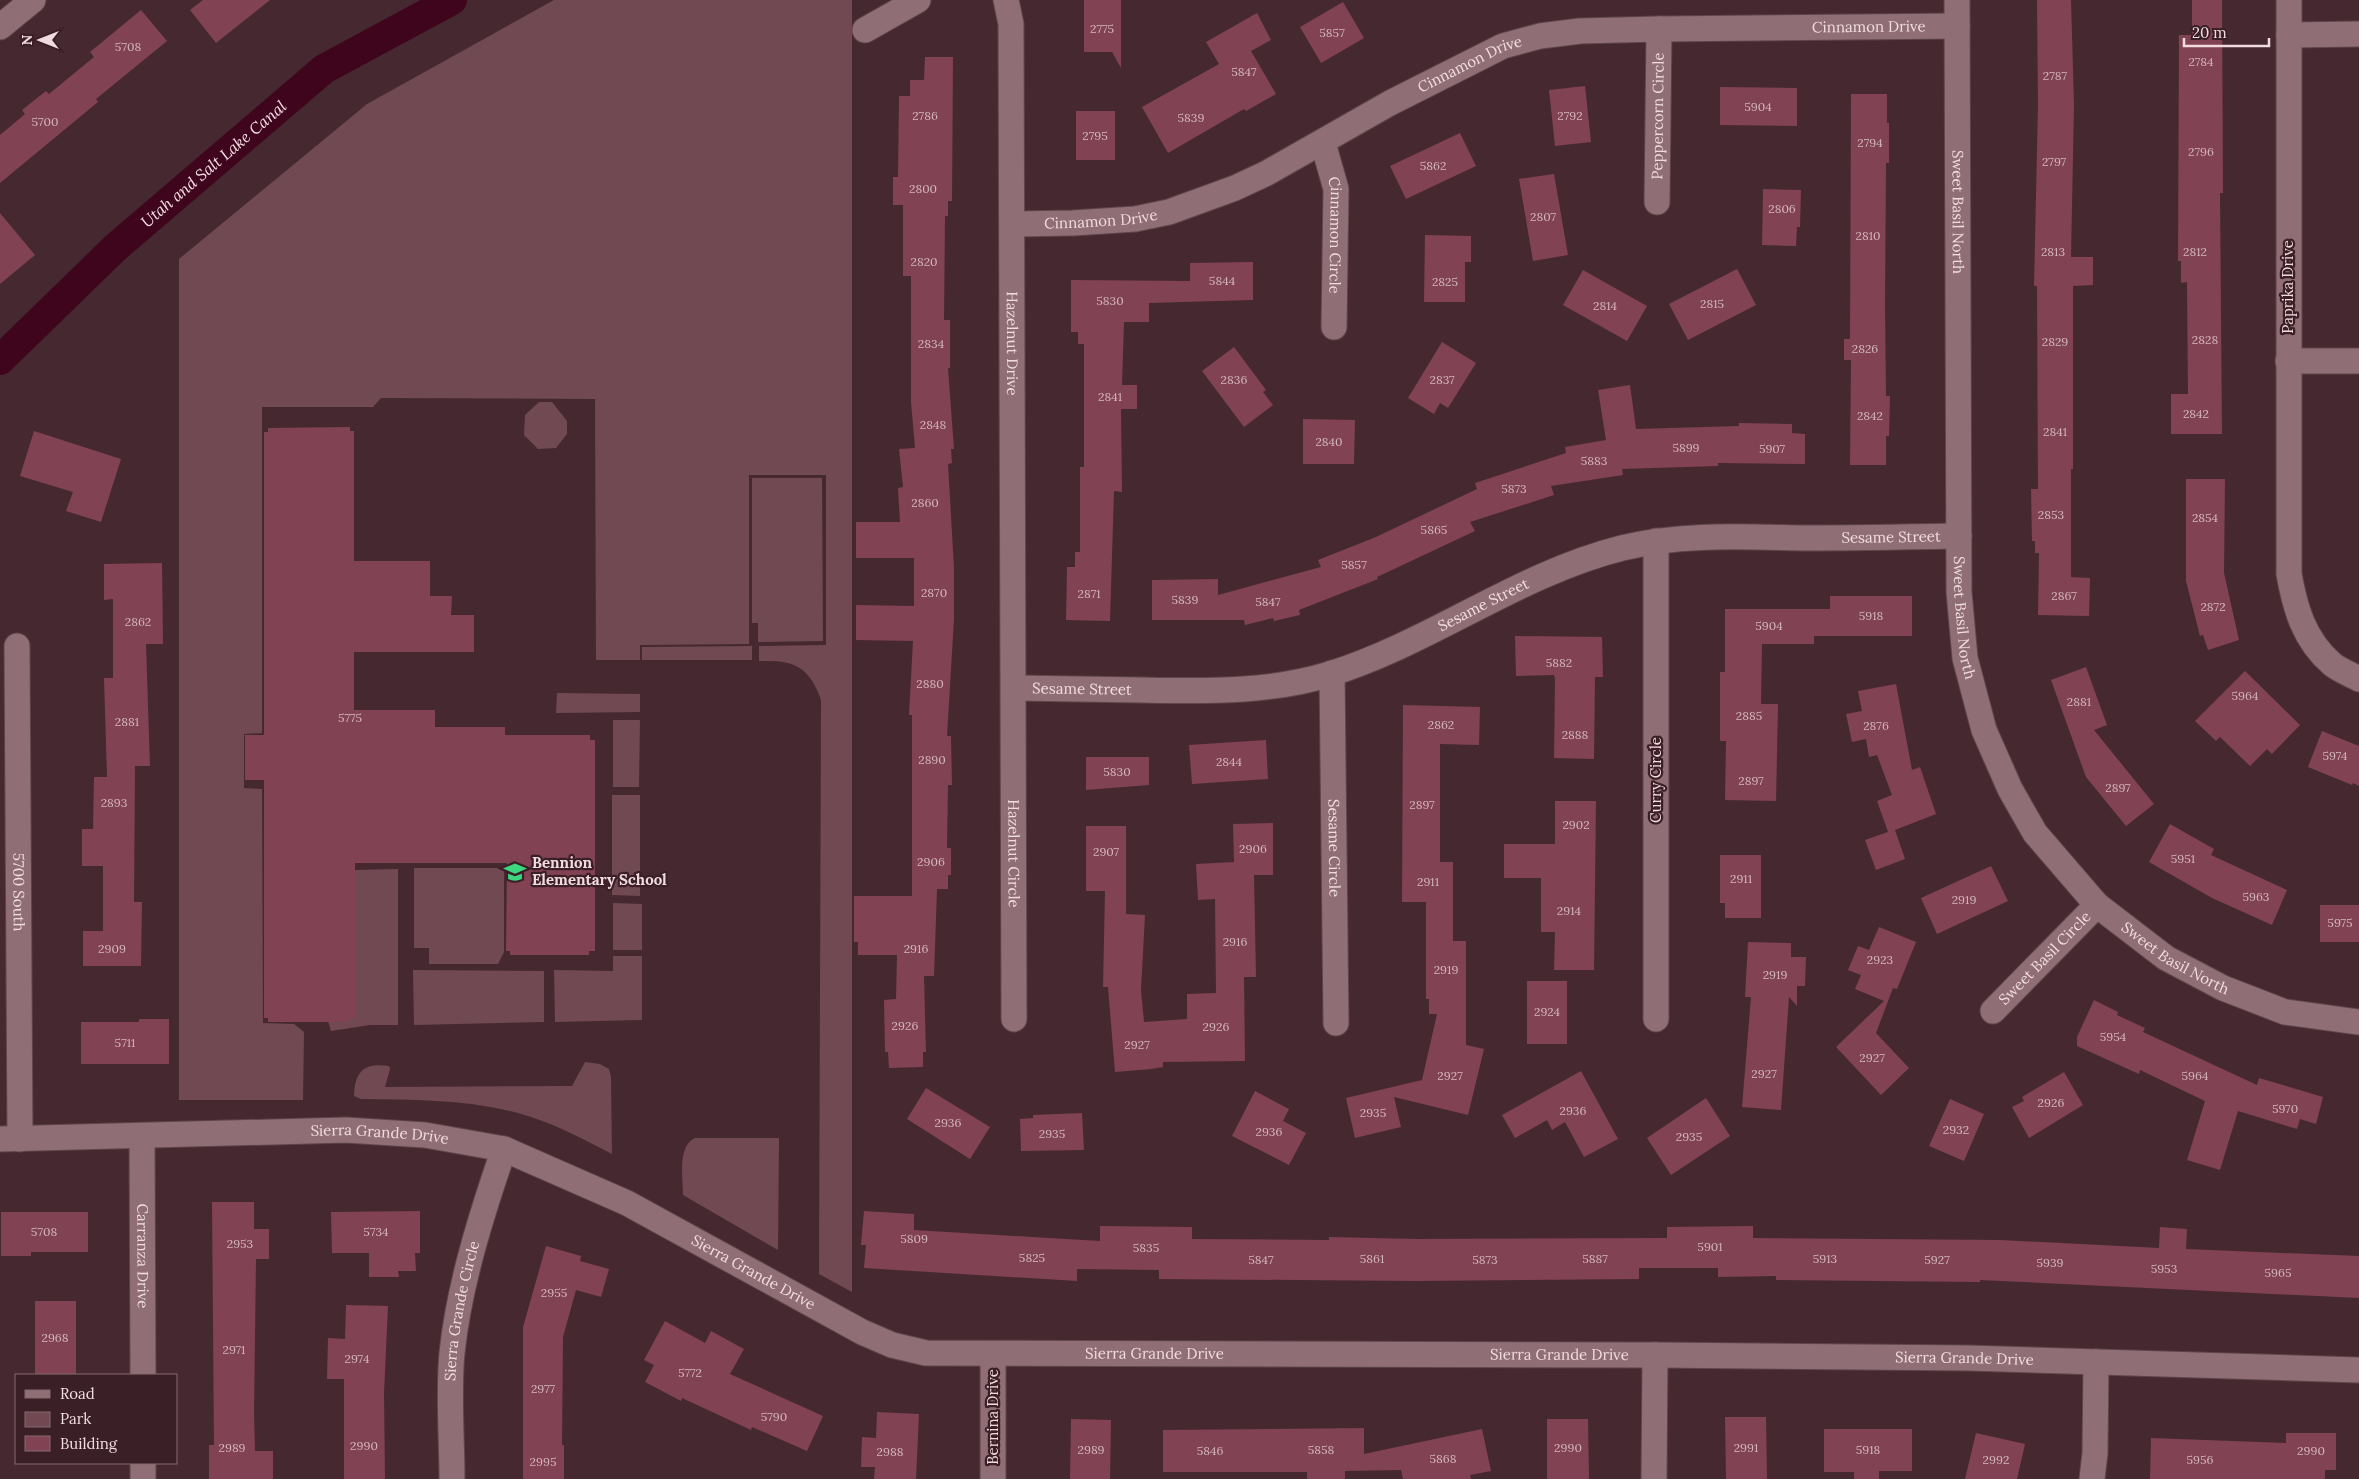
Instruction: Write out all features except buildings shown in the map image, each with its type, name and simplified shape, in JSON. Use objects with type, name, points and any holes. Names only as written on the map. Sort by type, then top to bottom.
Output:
[{"type":"street","points":[[0,27],[32,0]]},
{"type":"street","points":[[865,30],[918,0]]},
{"type":"street","name":"Hazelnut Drive","points":[[1006,0],[1011,24],[1014,688]]},
{"type":"street","name":"Sweet Basil North","points":[[1957,0],[1960,592],[1965,658],[1984,730],[2010,789],[2035,833],[2097,905],[2166,958],[2223,988],[2285,1012],[2359,1022]]},
{"type":"street","name":"Paprika Drive","points":[[2289,0],[2289,574],[2294,606],[2308,637],[2332,664],[2359,679]]},
{"type":"street","name":"Cinnamon Drive","points":[[1012,224],[1073,224],[1135,219],[1169,212],[1235,188],[1323,143],[1390,102],[1503,46],[1540,36],[1580,31],[1659,29],[1957,26]]},
{"type":"street","name":"Peppercorn Circle","points":[[1657,202],[1659,29]]},
{"type":"street","points":[[2289,34],[2359,34]]},
{"type":"street","name":"Cinnamon Circle","points":[[1323,143],[1336,189],[1334,327]]},
{"type":"street","points":[[2288,361],[2359,361]]},
{"type":"street","name":"Sesame Street","points":[[1014,688],[1208,691],[1261,689],[1296,683],[1332,673],[1418,639],[1464,613],[1546,572],[1587,558],[1656,540],[1732,536],[1959,536]]},
{"type":"street","name":"Curry Circle","points":[[1656,540],[1656,1019]]},
{"type":"street","name":"5700 South","points":[[8,652],[10,1139]]},
{"type":"street","name":"Sesame Circle","points":[[1332,673],[1336,1023]]},
{"type":"street","name":"Hazelnut Circle","points":[[1014,688],[1014,1019]]},
{"type":"street","name":"Sweet Basil Circle","points":[[1993,1011],[2097,905]]},
{"type":"street","name":"Sierra Grande Drive","points":[[10,1139],[346,1130],[425,1135],[504,1149],[627,1203],[877,1338],[926,1353],[1655,1355],[2096,1362],[2359,1370]]},
{"type":"street","name":"Carranza Drive","points":[[142,1136],[143,1374]]},
{"type":"street","name":"Sierra Grande Circle","points":[[452,1479],[452,1354],[458,1314],[489,1195],[504,1149]]},
{"type":"street","name":"Bernina Drive","points":[[993,1354],[993,1479]]},
{"type":"street","points":[[1654,1479],[1655,1355]]},
{"type":"street","points":[[2092,1479],[2095,1454],[2096,1362]]},
{"type":"street","points":[[143,1464],[143,1479]]},
{"type":"green space","points":[[554,0],[852,0],[852,1292],[819,1274],[821,700],[811,679],[798,667],[781,662],[759,661],[759,646],[826,645],[826,475],[749,475],[749,644],[640,645],[640,660],[596,660],[595,399],[381,398],[373,407],[262,407],[262,733],[244,734],[244,788],[262,789],[263,1023],[294,1024],[304,1032],[303,1100],[179,1100],[179,259],[367,104]]},
{"type":"green space","points":[[539,402],[552,402],[567,421],[567,434],[556,448],[538,449],[524,435],[525,415]]},
{"type":"green space","points":[[752,478],[822,478],[823,641],[758,642],[758,623],[752,623]]},
{"type":"green space","points":[[752,646],[752,660],[642,660],[642,647]]},
{"type":"green space","points":[[557,693],[640,694],[640,712],[556,713]]},
{"type":"green space","points":[[613,720],[640,720],[639,787],[613,787]]},
{"type":"green space","points":[[612,795],[640,795],[640,896],[612,895]]},
{"type":"green space","points":[[414,868],[504,868],[504,952],[498,964],[429,964],[429,948],[414,948]]},
{"type":"green space","points":[[398,869],[398,1025],[370,1025],[331,1031],[328,1021],[350,1021],[355,870]]},
{"type":"green space","points":[[613,903],[642,904],[642,950],[613,950]]},
{"type":"green space","points":[[613,956],[642,956],[642,1020],[555,1022],[554,970],[613,971]]},
{"type":"green space","points":[[413,970],[544,971],[544,1022],[414,1025]]},
{"type":"green space","points":[[585,1062],[600,1064],[609,1069],[611,1077],[612,1154],[550,1124],[508,1110],[466,1103],[361,1099],[354,1096],[356,1081],[362,1070],[373,1066],[389,1066],[390,1069],[385,1087],[572,1086]]},
{"type":"green space","points":[[695,1138],[779,1138],[778,1250],[683,1195],[683,1155],[689,1142]]},
{"type":"waterway","name":"Utah and Salt Lake Canal","points":[[0,360],[115,248],[324,69],[452,0]]},
{"type":"place","name":"Bennion Elementary School","points":[[515,872]]}]
